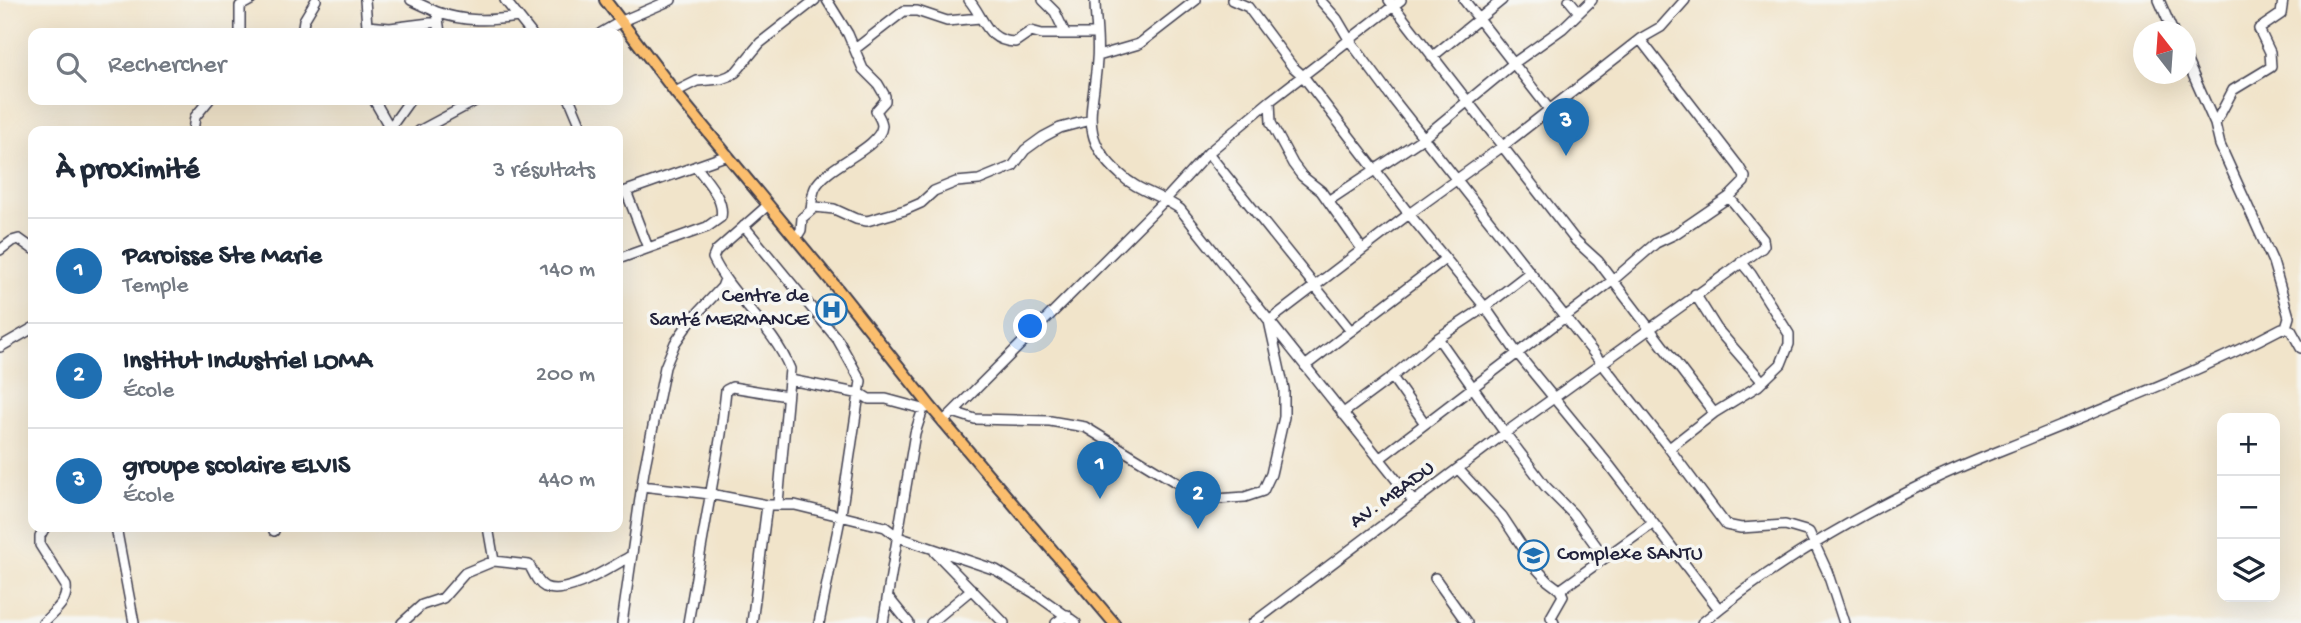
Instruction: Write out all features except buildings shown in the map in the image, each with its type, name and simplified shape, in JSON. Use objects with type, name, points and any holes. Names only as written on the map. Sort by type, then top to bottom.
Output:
[{"type":"main road","points":[[606,0],[676,92],[796,238],[927,408],[943,422],[1114,623]]},
{"type":"street","points":[[240,28],[240,6],[251,0]]},
{"type":"street","points":[[303,28],[304,20],[316,0]]},
{"type":"street","points":[[365,0],[367,28]]},
{"type":"street","points":[[411,0],[438,17]]},
{"type":"street","points":[[505,0],[527,28]]},
{"type":"street","points":[[610,28],[671,0]]},
{"type":"street","points":[[676,92],[689,84],[721,79],[736,72],[760,43],[815,0]]},
{"type":"street","points":[[811,210],[814,189],[818,184],[835,168],[863,150],[881,128],[881,119],[876,111],[886,96],[863,69],[827,0]]},
{"type":"street","points":[[969,0],[991,35],[1012,43],[1021,40],[1028,32],[1096,34]]},
{"type":"street","points":[[1043,0],[1055,12],[1065,33]]},
{"type":"street","points":[[1095,0],[1098,56],[1090,120],[1094,142],[1121,176],[1181,209],[1414,502]]},
{"type":"street","points":[[1098,56],[1139,44],[1196,0]]},
{"type":"street","points":[[1232,0],[1248,7],[1719,609]]},
{"type":"street","points":[[1320,0],[1337,19],[1350,41],[1423,138],[1726,524],[1741,528],[1785,526],[1809,532],[1827,571],[1844,623]]},
{"type":"street","points":[[1464,0],[1549,109]]},
{"type":"street","points":[[1432,57],[1502,0]]},
{"type":"street","points":[[1569,0],[1579,12]]},
{"type":"street","points":[[1328,201],[1423,138],[1466,101],[1563,27],[1592,0]]},
{"type":"street","points":[[1269,321],[1409,214],[1457,181],[1640,39],[1661,27],[1685,0]]},
{"type":"street","points":[[2159,0],[2168,21]]},
{"type":"street","points":[[2215,124],[2231,92],[2271,66],[2270,52],[2259,29],[2281,14],[2283,0]]},
{"type":"street","points":[[943,422],[1166,199],[1208,153],[1270,100],[1350,41],[1394,2],[1466,101],[1576,241],[1598,261],[1714,413]]},
{"type":"street","points":[[855,50],[904,11],[918,11],[947,21],[980,18]]},
{"type":"street","points":[[438,17],[439,28]]},
{"type":"street","points":[[390,28],[438,17],[492,21],[518,17]]},
{"type":"street","points":[[1379,459],[1612,281],[1656,243],[1675,234],[1729,197],[1744,182],[1744,175],[1640,39]]},
{"type":"street","points":[[1702,623],[1796,555],[1932,480],[2087,416],[2286,327],[2289,317],[2273,262],[2220,145],[2215,124],[2196,81]]},
{"type":"street","points":[[1270,100],[1271,123],[1293,164],[1302,176],[1321,191],[1362,249]]},
{"type":"street","points":[[194,126],[195,117],[204,105]]},
{"type":"street","points":[[376,105],[388,126]]},
{"type":"street","points":[[393,126],[407,105]]},
{"type":"street","points":[[428,126],[468,105]]},
{"type":"street","points":[[572,105],[581,126]]},
{"type":"street","points":[[796,238],[801,230],[802,218],[815,207],[834,209],[856,219],[867,220],[905,210],[921,203],[934,191],[956,182],[979,180],[1013,166],[1025,150],[1043,136],[1090,120]]},
{"type":"street","points":[[1208,153],[1351,331]]},
{"type":"street","points":[[623,193],[728,155]]},
{"type":"street","points":[[623,257],[707,227],[721,217],[723,208],[696,166]]},
{"type":"street","points":[[623,195],[648,248]]},
{"type":"street","name":"AV. MBADU","points":[[1253,623],[1505,433],[1762,248],[1764,242],[1729,197]]},
{"type":"street","points":[[751,623],[772,504],[790,369],[783,352],[758,317],[725,279],[713,260],[713,255],[768,205]]},
{"type":"street","points":[[744,226],[838,340],[861,381],[841,514],[819,623]]},
{"type":"street","points":[[0,250],[19,239],[28,245]]},
{"type":"street","points":[[1305,366],[1445,259]]},
{"type":"street","points":[[1668,447],[1714,413],[1754,390],[1781,364],[1790,336],[1741,262]]},
{"type":"street","points":[[1342,414],[1438,338],[1529,273]]},
{"type":"street","points":[[622,623],[642,485],[665,367],[675,343],[691,320],[722,288],[725,279]]},
{"type":"street","points":[[1695,294],[1717,329],[1762,381]]},
{"type":"street","points":[[953,412],[975,419],[1050,421],[1085,427],[1200,495],[1216,499],[1256,495],[1267,485],[1284,417],[1284,389],[1269,321]]},
{"type":"street","points":[[2286,327],[2293,332],[2301,348]]},
{"type":"street","points":[[0,347],[28,331]]},
{"type":"street","points":[[1438,338],[1545,486],[1573,514],[1605,558]]},
{"type":"street","points":[[1392,377],[1424,422]]},
{"type":"street","points":[[790,380],[861,394],[869,399],[886,399],[927,408],[915,433],[883,623]]},
{"type":"street","points":[[688,623],[727,388],[787,396]]},
{"type":"street","points":[[1459,470],[1502,516],[1548,581],[1560,590],[1562,598],[1551,617],[1554,623]]},
{"type":"street","points":[[642,485],[841,514],[885,527],[898,537],[996,570],[1076,623]]},
{"type":"street","points":[[1560,590],[1652,524]]},
{"type":"street","points":[[43,532],[40,545],[66,586],[67,593],[61,604],[43,623]]},
{"type":"street","points":[[117,532],[134,623]]},
{"type":"street","points":[[489,532],[494,561]]},
{"type":"street","points":[[931,548],[1004,623]]},
{"type":"street","points":[[402,623],[422,605],[443,598],[465,573],[494,561],[529,565],[537,580],[550,588],[586,580],[631,556]]},
{"type":"street","points":[[1434,578],[1467,623]]},
{"type":"street","points":[[931,623],[972,589]]},
{"type":"street","points":[[888,597],[908,623]]},
{"type":"street","points":[[1056,623],[1067,615]]},
{"type":"place","name":"groupe scolaire ELVIS","points":[[1566,156]]},
{"type":"place","name":"Centre de Santé MERMANCE","points":[[832,309]]},
{"type":"place","name":"Paroisse Ste Marie","points":[[1100,499]]},
{"type":"place","name":"Institut Industriel LOMA","points":[[1198,529]]},
{"type":"place","name":"Complexe SANTU","points":[[1534,555]]}]
